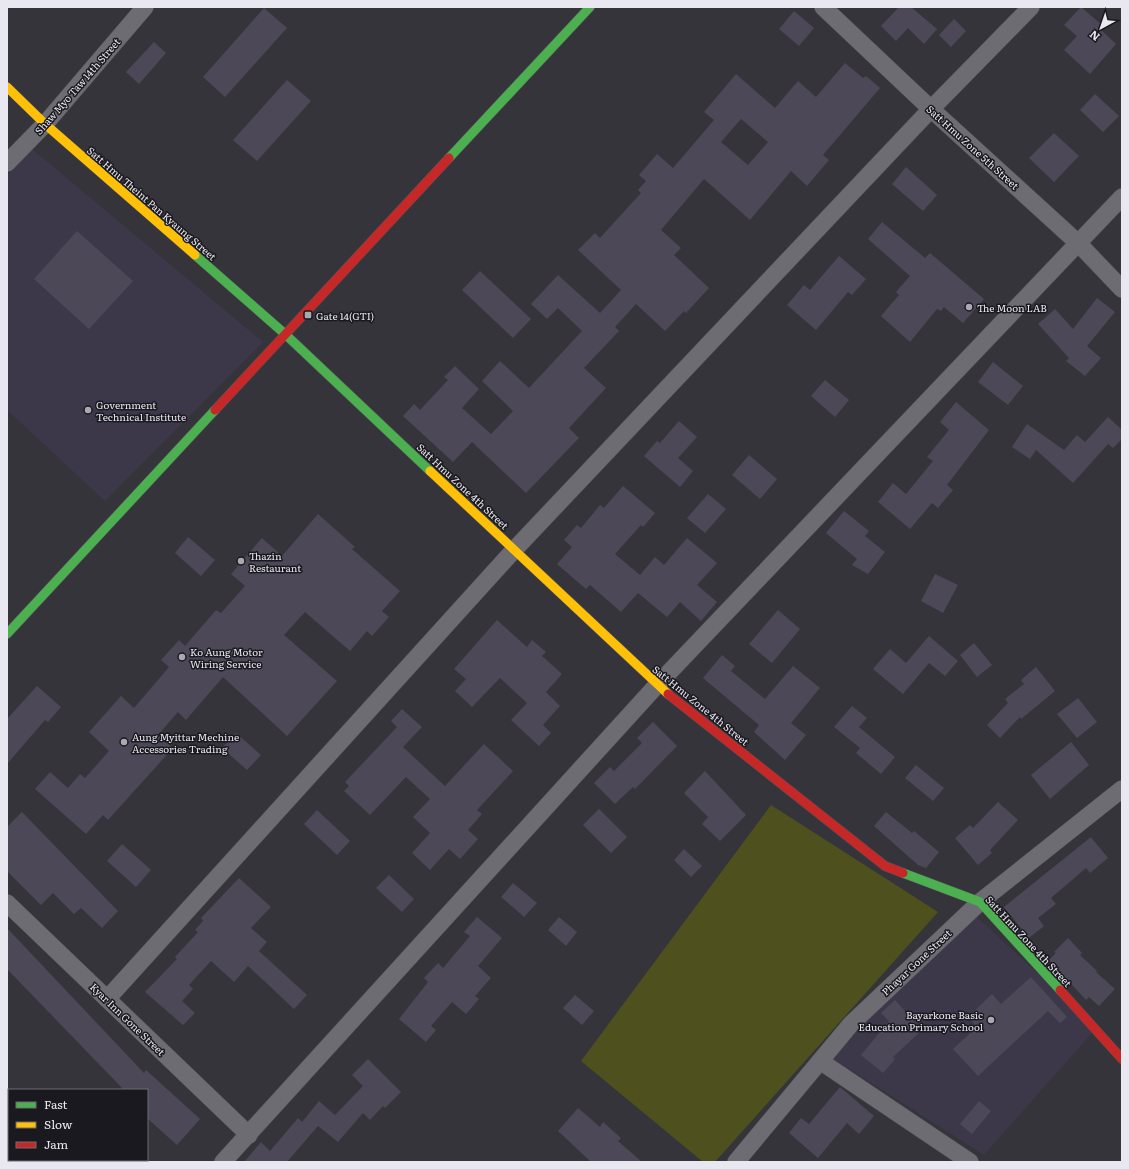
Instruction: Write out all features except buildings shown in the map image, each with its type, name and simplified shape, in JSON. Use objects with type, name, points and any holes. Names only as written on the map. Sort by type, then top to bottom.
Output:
[{"type":"street","name":"Shaw Myo Taw 14th Street","points":[[7,163],[45,124],[145,7]]},
{"type":"street","points":[[7,634],[284,334],[590,7]]},
{"type":"street","name":"Satt Hmu Zone 5th Street","points":[[823,7],[931,109],[1078,243],[1122,289]]},
{"type":"street","points":[[107,999],[514,550],[931,109],[1030,7]]},
{"type":"street","name":"Satt Hmu Theint Pan Kyaung Street","points":[[7,87],[45,124],[284,334]]},
{"type":"street","points":[[223,1162],[657,685],[1122,197]]},
{"type":"street","name":"Satt Hmu Zone 4th Street","points":[[284,334],[657,685],[885,866],[980,902],[1122,1059]]},
{"type":"street","name":"Phayar Gone Street","points":[[736,1162],[851,1024],[980,902],[1122,789]]},
{"type":"street","name":"Kyar Inn Gone Street","points":[[7,903],[248,1135]]},
{"type":"street","points":[[820,1061],[970,1162]]},
{"type":"shaded area","points":[[31,148],[263,342],[105,501],[7,410],[7,175]]},
{"type":"shaded area","points":[[771,805],[938,912],[715,1162],[703,1162],[581,1061]]},
{"type":"shaded area","points":[[977,917],[1063,997],[1092,1033],[984,1155],[832,1058],[910,976]]},
{"type":"traffic: fast","points":[[449,158],[590,7]]},
{"type":"traffic: fast","points":[[195,255],[285,334],[430,471]]},
{"type":"traffic: fast","points":[[7,634],[215,410]]},
{"type":"traffic: fast","points":[[903,873],[980,902],[1060,990]]},
{"type":"traffic: slow","points":[[7,87],[45,124],[195,255]]},
{"type":"traffic: slow","points":[[430,471],[668,694]]},
{"type":"traffic: jam","points":[[215,410],[449,158]]},
{"type":"traffic: jam","points":[[668,694],[885,866],[903,873]]},
{"type":"traffic: jam","points":[[1060,990],[1122,1059]]},
{"type":"place","name":"The Moon LAB","points":[[969,307]]},
{"type":"place","name":"Gate 14(GTI)","points":[[308,315]]},
{"type":"place","name":"Government Technical Institute","points":[[88,410]]},
{"type":"place","name":"Thazin Restaurant","points":[[241,561]]},
{"type":"place","name":"Ko Aung Motor Wiring Service","points":[[182,657]]},
{"type":"place","name":"Aung Myittar Mechine Accessories Trading","points":[[124,742]]},
{"type":"place","name":"Bayarkone Basic Education Primary School","points":[[991,1020]]}]
